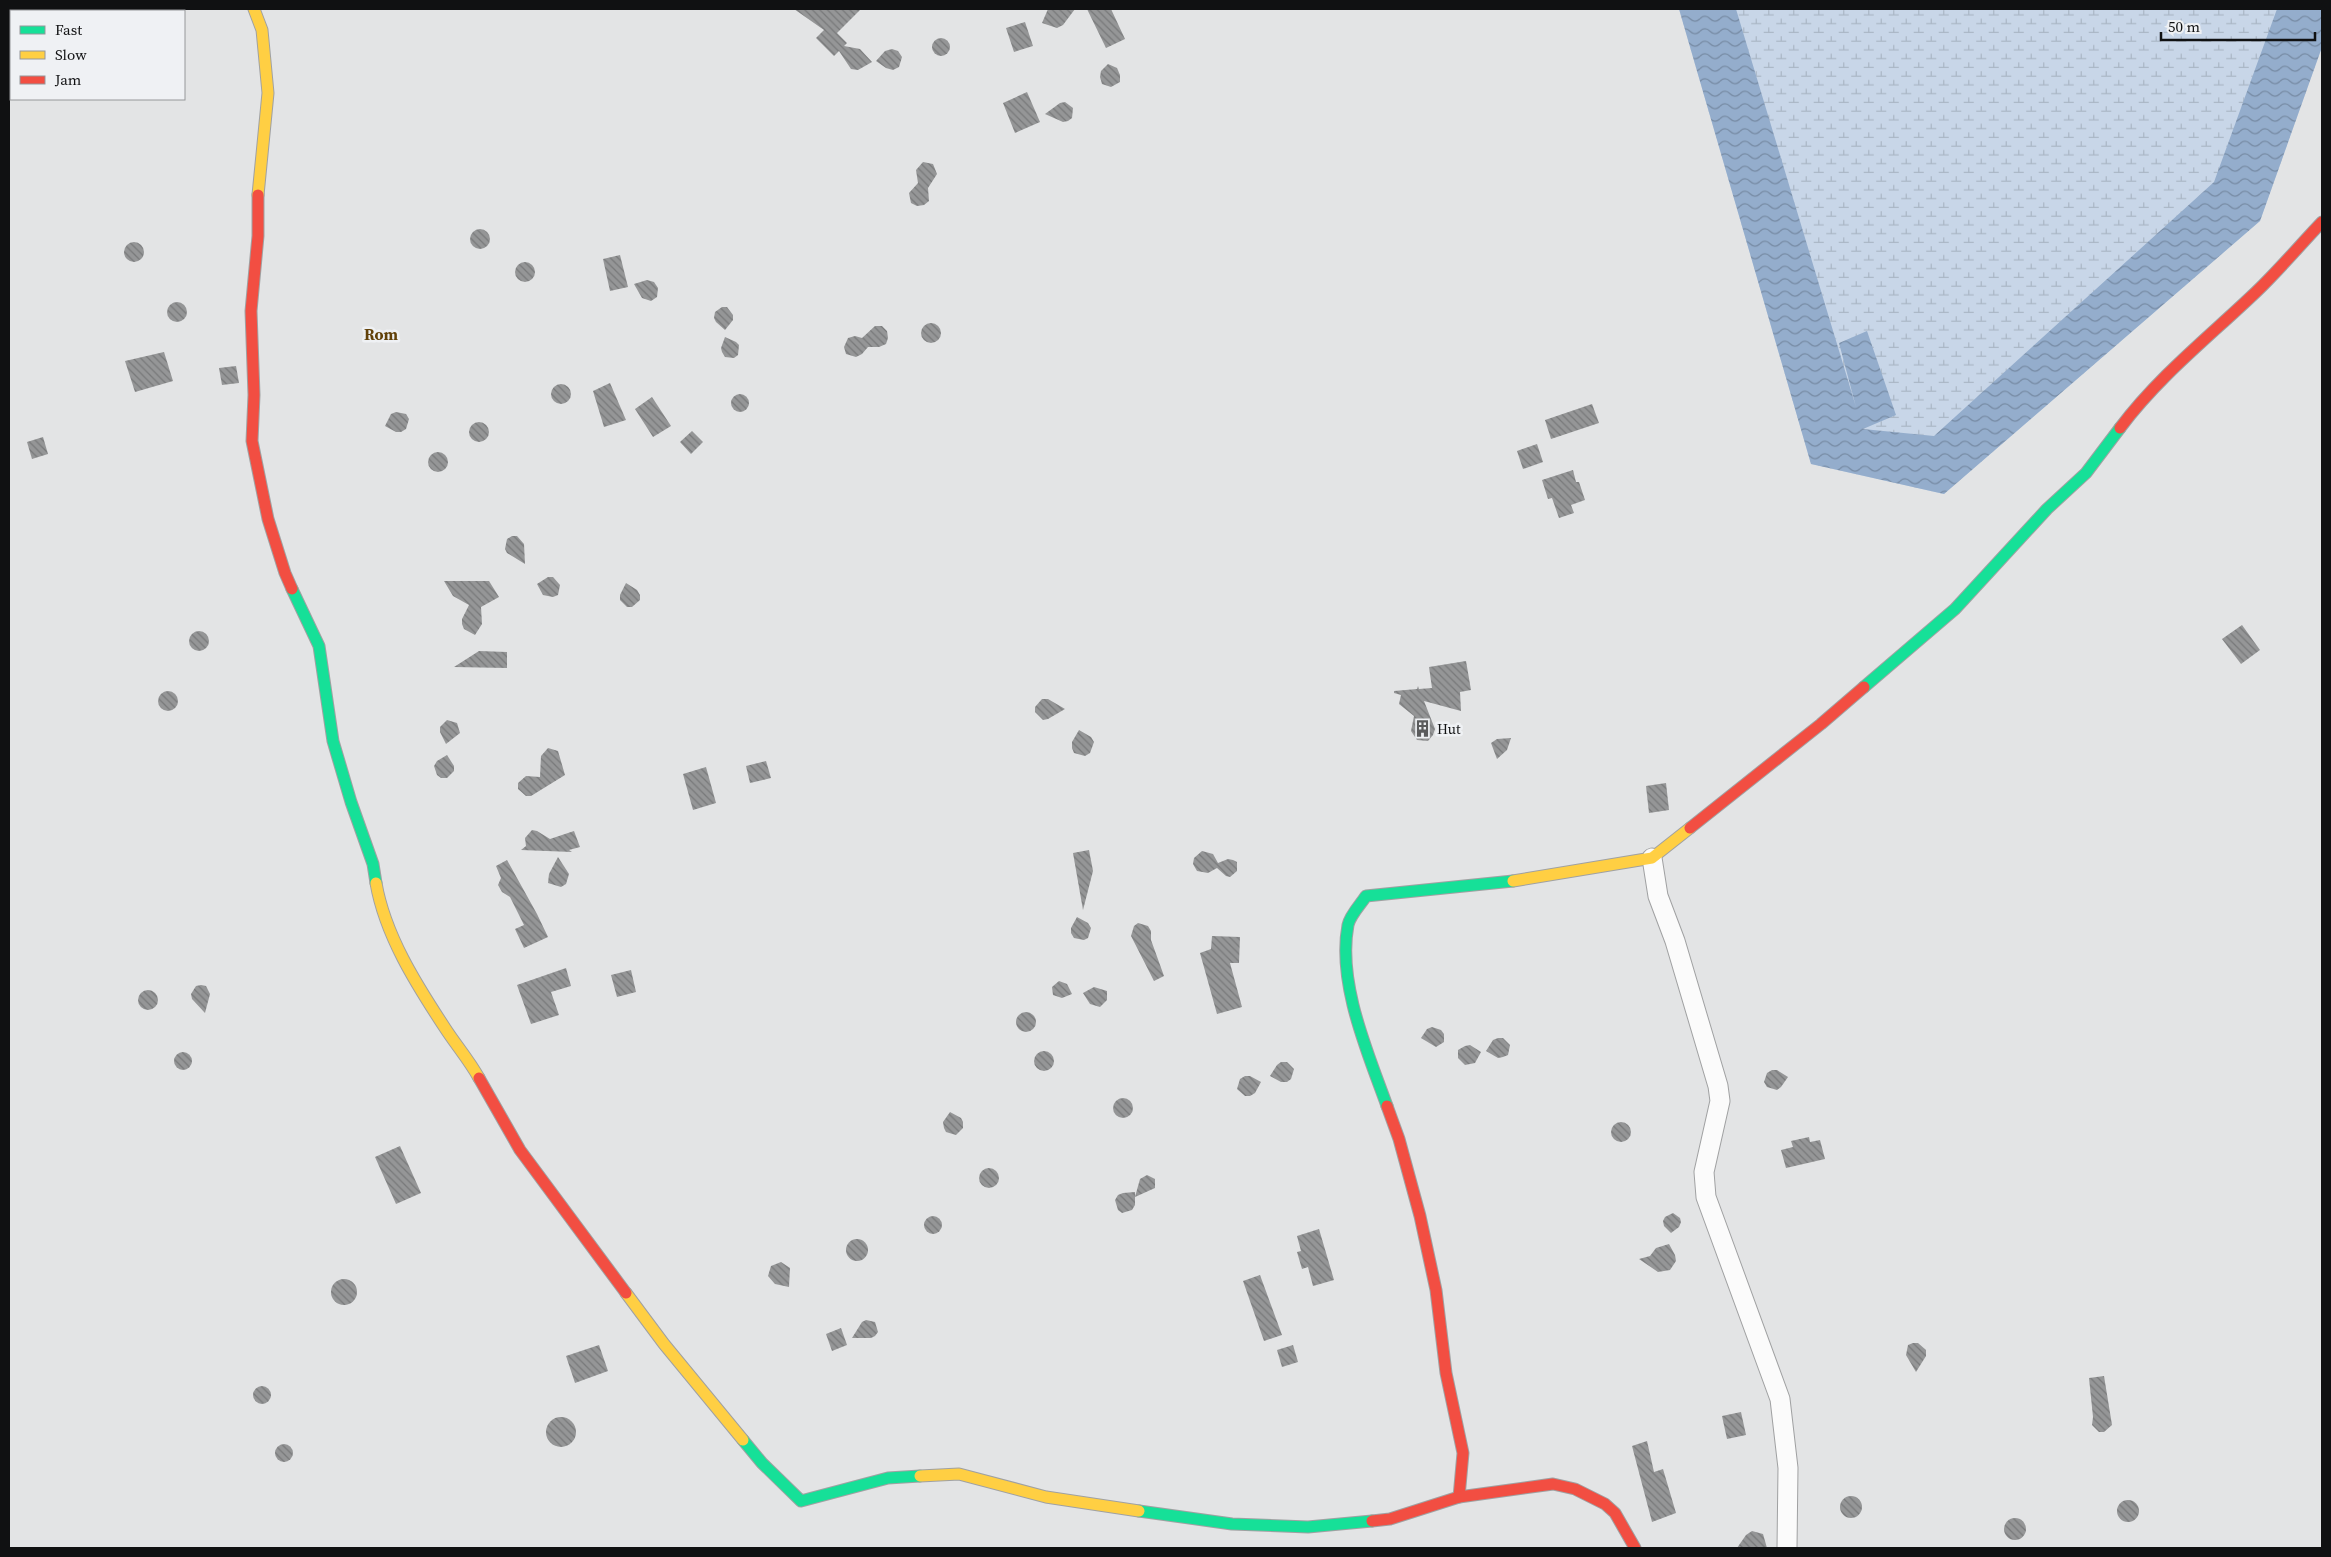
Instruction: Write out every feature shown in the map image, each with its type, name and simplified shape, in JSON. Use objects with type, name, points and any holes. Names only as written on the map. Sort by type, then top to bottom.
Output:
[{"type":"street","points":[[254,9],[262,30],[268,93],[258,181],[258,236],[251,311],[254,395],[252,441],[268,519],[285,573],[319,646],[333,741],[351,802],[374,864],[380,906],[411,972],[452,1040],[467,1057],[520,1150],[664,1344],[762,1463],[801,1501],[888,1478],[959,1474],[1046,1497],[1232,1524],[1308,1527],[1390,1519],[1459,1497],[1553,1484],[1564,1485],[1605,1504],[1616,1513],[1635,1548]]},
{"type":"street","points":[[1459,1497],[1463,1453],[1446,1373],[1436,1290],[1420,1216],[1400,1139],[1356,1021],[1347,961],[1348,923],[1366,896],[1500,883],[1652,858],[1821,724],[1955,609],[2047,509],[2086,472],[2132,412],[2171,371],[2257,291],[2322,222]]},
{"type":"street","points":[[1652,858],[1658,896],[1675,941],[1718,1086],[1719,1107],[1704,1172],[1706,1197],[1780,1399],[1788,1468],[1787,1548]]},
{"type":"green space","points":[[1679,9],[2322,9],[2322,47],[2260,221],[1944,494],[1811,464]]},
{"type":"water","points":[[1679,9],[1736,9],[1856,407],[1839,343],[1867,331],[1896,415],[1863,429],[1934,436],[2214,182],[2277,9],[2322,9],[2322,47],[2260,221],[1944,494],[1811,464]]},
{"type":"building","points":[[794,9],[861,9],[837,33],[847,43],[844,46],[860,49],[872,62],[858,70],[851,69],[839,51],[834,56],[816,38],[824,30]]},
{"type":"building","points":[[1048,9],[1075,9],[1063,25],[1057,28],[1042,23]]},
{"type":"building","points":[[1087,9],[1111,9],[1125,39],[1106,48]]},
{"type":"building","points":[[1025,22],[1033,46],[1014,52],[1006,28]]},
{"type":"building","points":[[941,38],[947,41],[950,47],[947,53],[941,56],[935,53],[932,47],[935,41]]},
{"type":"building","points":[[892,49],[898,51],[902,57],[899,67],[893,70],[886,68],[876,61],[885,51]]},
{"type":"building","points":[[1108,64],[1117,68],[1120,75],[1120,82],[1111,87],[1102,84],[1100,77],[1101,71]]},
{"type":"building","points":[[1027,92],[1040,122],[1015,133],[1003,103]]},
{"type":"building","points":[[1065,102],[1073,108],[1072,118],[1068,121],[1063,122],[1045,114],[1060,103]]},
{"type":"building","points":[[923,162],[933,164],[937,174],[928,188],[929,201],[924,205],[917,206],[911,203],[909,193],[918,183],[916,170]]},
{"type":"building","points":[[476,229],[484,229],[490,235],[490,243],[484,249],[476,249],[470,243],[470,235]]},
{"type":"building","points":[[130,242],[138,242],[144,248],[144,256],[138,262],[130,262],[124,256],[124,248]]},
{"type":"building","points":[[620,255],[628,287],[610,291],[603,259]]},
{"type":"building","points":[[521,262],[529,262],[535,268],[535,276],[529,282],[521,282],[515,276],[515,268]]},
{"type":"building","points":[[647,280],[654,282],[658,288],[657,297],[651,301],[642,298],[634,284]]},
{"type":"building","points":[[173,302],[181,302],[187,308],[187,316],[181,322],[173,322],[167,316],[167,308]]},
{"type":"building","points":[[722,307],[727,307],[733,315],[733,320],[725,330],[714,318],[715,312]]},
{"type":"building","points":[[927,323],[935,323],[941,329],[941,337],[935,343],[927,343],[921,337],[921,329]]},
{"type":"building","points":[[875,326],[882,326],[887,331],[888,338],[886,344],[879,347],[868,347],[862,354],[856,357],[846,354],[844,347],[848,338],[855,336],[862,338]]},
{"type":"building","points":[[725,337],[739,345],[738,355],[734,358],[725,357],[722,352],[721,348]]},
{"type":"building","points":[[164,352],[173,381],[135,392],[125,361]]},
{"type":"building","points":[[236,366],[239,383],[222,385],[219,368]]},
{"type":"building","points":[[610,383],[626,420],[604,427],[593,391]]},
{"type":"building","points":[[561,384],[568,387],[571,394],[568,401],[561,404],[554,401],[551,394],[554,387]]},
{"type":"building","points":[[740,394],[746,397],[749,403],[746,409],[740,412],[734,409],[731,403],[734,397]]},
{"type":"building","points":[[652,397],[671,426],[653,437],[635,409]]},
{"type":"building","points":[[1592,404],[1599,423],[1551,439],[1545,420]]},
{"type":"building","points":[[396,412],[406,414],[409,419],[406,429],[401,432],[396,432],[385,426],[391,414]]},
{"type":"building","points":[[479,422],[486,425],[489,432],[486,439],[479,442],[472,439],[469,432],[472,425]]},
{"type":"building","points":[[692,431],[703,442],[691,454],[680,442]]},
{"type":"building","points":[[43,437],[48,454],[32,459],[27,442]]},
{"type":"building","points":[[1537,444],[1543,462],[1523,469],[1517,451]]},
{"type":"building","points":[[438,452],[445,455],[448,462],[445,469],[438,472],[431,469],[428,462],[431,455]]},
{"type":"building","points":[[1573,470],[1576,482],[1579,482],[1585,500],[1571,505],[1574,513],[1559,518],[1552,498],[1548,499],[1542,480]]},
{"type":"building","points":[[517,536],[524,544],[525,564],[507,553],[505,549],[507,539]]},
{"type":"building","points":[[548,577],[553,577],[560,585],[558,595],[553,597],[543,595],[537,584]]},
{"type":"building","points":[[444,581],[489,581],[499,597],[481,607],[482,624],[475,635],[464,629],[462,624],[462,619],[469,605],[453,596]]},
{"type":"building","points":[[626,583],[637,590],[640,595],[640,600],[632,607],[627,607],[620,600],[620,595]]},
{"type":"building","points":[[2242,625],[2260,650],[2241,664],[2222,639]]},
{"type":"building","points":[[199,631],[206,634],[209,641],[206,648],[199,651],[192,648],[189,641],[192,634]]},
{"type":"building","points":[[479,651],[507,652],[507,668],[454,667]]},
{"type":"building","points":[[1466,661],[1471,690],[1460,692],[1461,711],[1424,701],[1435,729],[1428,741],[1417,740],[1411,731],[1414,716],[1399,704],[1401,695],[1394,693],[1394,691],[1417,689],[1418,686],[1419,689],[1432,688],[1429,667]]},
{"type":"building","points":[[168,691],[175,694],[178,701],[175,708],[168,711],[161,708],[158,701],[161,694]]},
{"type":"building","points":[[1042,699],[1048,699],[1065,709],[1043,720],[1035,712],[1035,707]]},
{"type":"building","points":[[447,720],[457,723],[460,733],[446,744],[440,732],[440,727]]},
{"type":"building","points":[[1079,730],[1091,737],[1094,742],[1090,753],[1085,756],[1074,753],[1072,748],[1072,742]]},
{"type":"building","points":[[1511,738],[1507,750],[1497,759],[1491,743],[1497,739]]},
{"type":"building","points":[[548,748],[558,751],[565,775],[531,796],[526,796],[518,789],[518,783],[526,776],[540,777],[541,756]]},
{"type":"building","points":[[447,755],[454,766],[454,771],[447,778],[441,778],[437,775],[434,766],[437,761]]},
{"type":"building","points":[[766,761],[771,778],[750,783],[746,766]]},
{"type":"building","points":[[706,767],[716,803],[693,810],[683,774]]},
{"type":"building","points":[[1666,783],[1669,810],[1649,813],[1646,786]]},
{"type":"building","points":[[532,830],[550,839],[574,831],[580,847],[569,850],[572,852],[521,850],[526,846],[525,838]]},
{"type":"building","points":[[1089,850],[1093,871],[1083,910],[1073,853]]},
{"type":"building","points":[[1202,851],[1213,854],[1218,863],[1228,859],[1237,862],[1237,871],[1230,877],[1217,868],[1208,873],[1197,871],[1193,864],[1194,858]]},
{"type":"building","points":[[558,857],[569,874],[566,884],[561,887],[548,883],[549,874]]},
{"type":"building","points":[[507,860],[548,937],[524,948],[515,929],[524,925],[510,897],[502,892],[498,885],[501,878],[496,866]]},
{"type":"building","points":[[1077,917],[1088,923],[1091,928],[1088,938],[1084,940],[1074,938],[1071,933],[1071,928]]},
{"type":"building","points":[[1138,923],[1148,926],[1151,931],[1151,940],[1164,976],[1154,981],[1131,936],[1134,926]]},
{"type":"building","points":[[1212,936],[1240,937],[1239,963],[1230,963],[1242,1007],[1217,1014],[1200,953],[1211,949]]},
{"type":"building","points":[[566,968],[571,986],[551,992],[559,1015],[531,1024],[517,985]]},
{"type":"building","points":[[631,970],[636,992],[617,997],[611,975]]},
{"type":"building","points":[[1059,981],[1067,984],[1072,994],[1062,998],[1053,995],[1052,987]]},
{"type":"building","points":[[196,986],[206,986],[210,994],[205,1013],[192,999],[191,994]]},
{"type":"building","points":[[1094,987],[1107,991],[1107,1000],[1100,1007],[1090,1004],[1083,993]]},
{"type":"building","points":[[148,990],[155,993],[158,1000],[155,1007],[148,1010],[141,1007],[138,1000],[141,993]]},
{"type":"building","points":[[1026,1012],[1033,1015],[1036,1022],[1033,1029],[1026,1032],[1019,1029],[1016,1022],[1019,1015]]},
{"type":"building","points":[[1432,1027],[1441,1030],[1444,1034],[1444,1042],[1436,1047],[1421,1038],[1427,1029]]},
{"type":"building","points":[[1503,1038],[1510,1045],[1508,1055],[1498,1058],[1486,1051],[1493,1040]]},
{"type":"building","points":[[1470,1045],[1481,1052],[1475,1063],[1465,1065],[1458,1058],[1458,1050]]},
{"type":"building","points":[[1044,1051],[1051,1054],[1054,1061],[1051,1068],[1044,1071],[1037,1068],[1034,1061],[1037,1054]]},
{"type":"building","points":[[179,1052],[187,1052],[192,1057],[190,1068],[179,1070],[174,1065],[174,1057]]},
{"type":"building","points":[[1281,1062],[1287,1062],[1294,1069],[1291,1079],[1287,1082],[1281,1082],[1270,1076]]},
{"type":"building","points":[[1777,1070],[1788,1077],[1777,1090],[1767,1087],[1764,1082],[1767,1073]]},
{"type":"building","points":[[1250,1076],[1261,1082],[1255,1093],[1250,1096],[1245,1096],[1237,1089],[1240,1079]]},
{"type":"building","points":[[1123,1098],[1130,1101],[1133,1108],[1130,1115],[1123,1118],[1116,1115],[1113,1108],[1116,1101]]},
{"type":"building","points":[[950,1112],[961,1118],[963,1122],[963,1128],[956,1135],[946,1132],[944,1128],[943,1122]]},
{"type":"building","points":[[1621,1122],[1628,1125],[1631,1132],[1628,1139],[1621,1142],[1614,1139],[1611,1132],[1614,1125]]},
{"type":"building","points":[[1809,1137],[1810,1142],[1820,1140],[1825,1159],[1786,1168],[1781,1150],[1793,1147],[1791,1141]]},
{"type":"building","points":[[400,1146],[421,1193],[396,1204],[375,1157]]},
{"type":"building","points":[[989,1168],[996,1171],[999,1178],[996,1185],[989,1188],[982,1185],[979,1178],[982,1171]]},
{"type":"building","points":[[1147,1175],[1155,1179],[1155,1188],[1135,1197],[1140,1179]]},
{"type":"building","points":[[1135,1192],[1135,1205],[1132,1210],[1122,1213],[1118,1210],[1115,1200],[1118,1195]]},
{"type":"building","points":[[1673,1213],[1680,1218],[1681,1222],[1679,1227],[1671,1233],[1664,1226],[1663,1221],[1665,1217]]},
{"type":"building","points":[[929,1216],[937,1216],[942,1221],[940,1232],[929,1234],[924,1229],[924,1221]]},
{"type":"building","points":[[1319,1229],[1334,1280],[1313,1286],[1308,1267],[1302,1269],[1297,1252],[1301,1251],[1297,1236]]},
{"type":"building","points":[[853,1239],[861,1239],[868,1246],[868,1254],[861,1261],[853,1261],[846,1254],[846,1246]]},
{"type":"building","points":[[1669,1244],[1676,1261],[1670,1270],[1658,1272],[1639,1259],[1650,1256],[1656,1248]]},
{"type":"building","points":[[781,1262],[790,1268],[789,1287],[775,1284],[768,1276],[771,1266]]},
{"type":"building","points":[[1260,1275],[1282,1335],[1264,1341],[1243,1281]]},
{"type":"building","points":[[344,1279],[353,1283],[357,1292],[353,1301],[344,1305],[335,1301],[331,1292],[335,1283]]},
{"type":"building","points":[[866,1320],[875,1322],[878,1332],[875,1336],[871,1338],[852,1338],[862,1322]]},
{"type":"building","points":[[841,1328],[847,1345],[832,1351],[826,1334]]},
{"type":"building","points":[[1918,1343],[1926,1350],[1926,1356],[1916,1372],[1906,1355],[1908,1345]]},
{"type":"building","points":[[599,1345],[608,1371],[575,1383],[566,1356]]},
{"type":"building","points":[[1293,1345],[1298,1362],[1282,1367],[1277,1350]]},
{"type":"building","points":[[2104,1376],[2112,1425],[2104,1432],[2099,1432],[2092,1425],[2093,1417],[2089,1378]]},
{"type":"building","points":[[262,1386],[269,1388],[271,1395],[269,1402],[262,1404],[255,1402],[253,1395],[255,1388]]},
{"type":"building","points":[[1741,1412],[1746,1435],[1727,1439],[1722,1416]]},
{"type":"building","points":[[561,1417],[572,1421],[576,1432],[572,1443],[561,1447],[550,1443],[546,1432],[550,1421]]},
{"type":"building","points":[[1647,1441],[1654,1472],[1663,1469],[1676,1513],[1652,1522],[1632,1446]]},
{"type":"building","points":[[284,1444],[290,1447],[293,1453],[290,1459],[284,1462],[278,1459],[275,1453],[278,1447]]},
{"type":"building","points":[[1851,1496],[1859,1499],[1862,1507],[1859,1515],[1851,1518],[1843,1515],[1840,1507],[1843,1499]]},
{"type":"building","points":[[2128,1500],[2136,1503],[2139,1511],[2136,1519],[2128,1522],[2120,1519],[2117,1511],[2120,1503]]},
{"type":"building","points":[[2015,1518],[2023,1521],[2026,1529],[2023,1537],[2015,1540],[2007,1537],[2004,1529],[2007,1521]]},
{"type":"building","points":[[1752,1531],[1763,1534],[1767,1548],[1737,1548],[1746,1535]]},
{"type":"traffic: fast","points":[[1864,687],[1955,609],[2047,509],[2086,473],[2120,428]]},
{"type":"traffic: fast","points":[[292,589],[319,646],[333,741],[351,802],[373,864],[376,883]]},
{"type":"traffic: fast","points":[[1387,1106],[1363,1041],[1350,994],[1346,947],[1348,925],[1351,917],[1366,896],[1513,881]]},
{"type":"traffic: fast","points":[[743,1440],[762,1463],[801,1501],[888,1478],[920,1476]]},
{"type":"traffic: fast","points":[[1139,1511],[1232,1524],[1308,1527],[1372,1521]]},
{"type":"traffic: slow","points":[[254,9],[262,30],[268,93],[258,195]]},
{"type":"traffic: slow","points":[[1513,881],[1652,858],[1690,828]]},
{"type":"traffic: slow","points":[[376,883],[386,921],[403,958],[434,1011],[479,1078]]},
{"type":"traffic: slow","points":[[626,1293],[664,1344],[743,1440]]},
{"type":"traffic: slow","points":[[920,1476],[959,1474],[1046,1497],[1139,1511]]},
{"type":"traffic: jam","points":[[258,195],[258,236],[251,311],[254,395],[252,441],[268,519],[292,589]]},
{"type":"traffic: jam","points":[[2120,428],[2151,391],[2185,357],[2265,284],[2322,222]]},
{"type":"traffic: jam","points":[[1690,828],[1821,724],[1864,687]]},
{"type":"traffic: jam","points":[[479,1078],[520,1150],[626,1293]]},
{"type":"traffic: jam","points":[[1387,1106],[1399,1139],[1420,1216],[1436,1290],[1446,1373],[1463,1453],[1459,1497]]},
{"type":"traffic: jam","points":[[1372,1521],[1390,1519],[1459,1497],[1553,1484],[1575,1489],[1605,1504],[1615,1513],[1635,1548]]},
{"type":"place","name":"Hut","points":[[1423,729]]},
{"type":"district","name":"Rom","points":[[381,334]]}]
